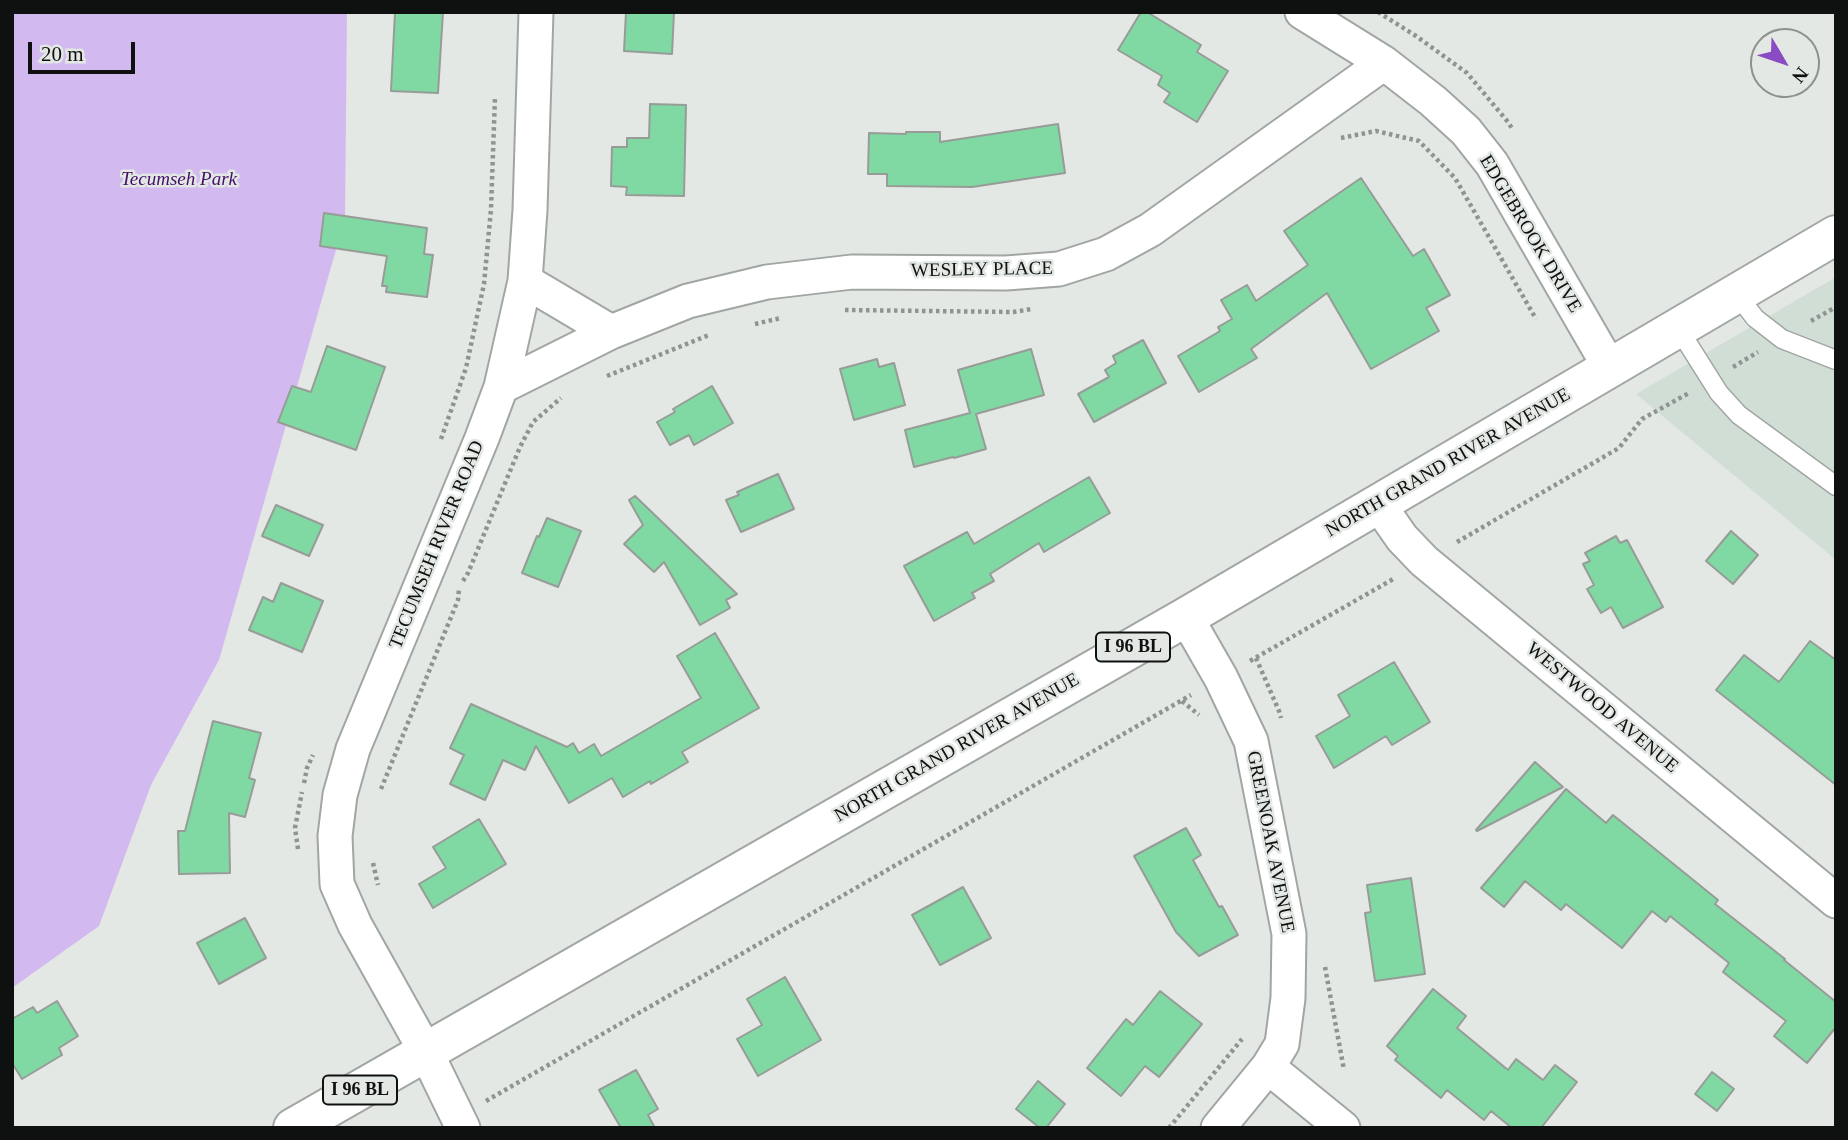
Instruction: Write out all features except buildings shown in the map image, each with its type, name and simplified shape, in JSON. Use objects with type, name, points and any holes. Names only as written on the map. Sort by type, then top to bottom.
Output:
[{"type":"main road","name":"NORTH GRAND RIVER AVENUE","points":[[293,1128],[1186,617],[1836,235]]},
{"type":"street","name":"TECUMSEH RIVER ROAD","points":[[460,1123],[426,1052],[355,925],[337,884],[335,836],[340,795],[354,749],[501,387],[525,281],[536,12]]},
{"type":"street","name":"EDGEBROOK DRIVE","points":[[1302,12],[1384,63],[1466,131],[1492,164],[1610,368]]},
{"type":"street","name":"WESLEY PLACE","points":[[501,387],[611,332],[688,301],[767,282],[852,272],[1006,273],[1059,269],[1106,254],[1150,230],[1384,63]]},
{"type":"street","points":[[525,281],[611,332]]},
{"type":"street","name":"WESTWOOD AVENUE","points":[[1379,505],[1402,538],[1424,561],[1836,901]]},
{"type":"street","name":"GREENOAK AVENUE","points":[[1186,617],[1221,678],[1251,741],[1289,934],[1289,998],[1282,1044],[1268,1067],[1218,1128]]},
{"type":"street","points":[[1268,1067],[1343,1128]]},
{"type":"lane","points":[[1736,293],[1755,318],[1782,339],[1836,359]]},
{"type":"lane","points":[[1678,328],[1719,393],[1739,415],[1836,486]]},
{"type":"path","points":[[437,451],[466,368],[484,285],[491,209],[496,91]]},
{"type":"path","points":[[1330,146],[1341,138],[1376,131],[1419,141],[1455,178],[1536,320]]},
{"type":"path","points":[[460,1123],[1619,448],[1642,419],[1836,307]]},
{"type":"path","points":[[832,310],[1013,312],[1038,308]]},
{"type":"path","points":[[753,324],[792,316]]},
{"type":"path","points":[[604,377],[714,333]]},
{"type":"path","points":[[377,797],[458,600],[459,587],[468,573],[520,447],[533,422],[568,392]]},
{"type":"path","points":[[1182,701],[1202,719]]},
{"type":"path","points":[[299,854],[295,828],[307,768],[313,755]]},
{"type":"path","points":[[373,859],[380,893]]},
{"type":"path","points":[[1170,1128],[1244,1035]]},
{"type":"shaded area","points":[[1836,277],[1836,560],[1636,394]]},
{"type":"green space","name":"Tecumseh Park","points":[[12,12],[347,12],[345,218],[219,660],[151,785],[99,926],[12,988]]}]
